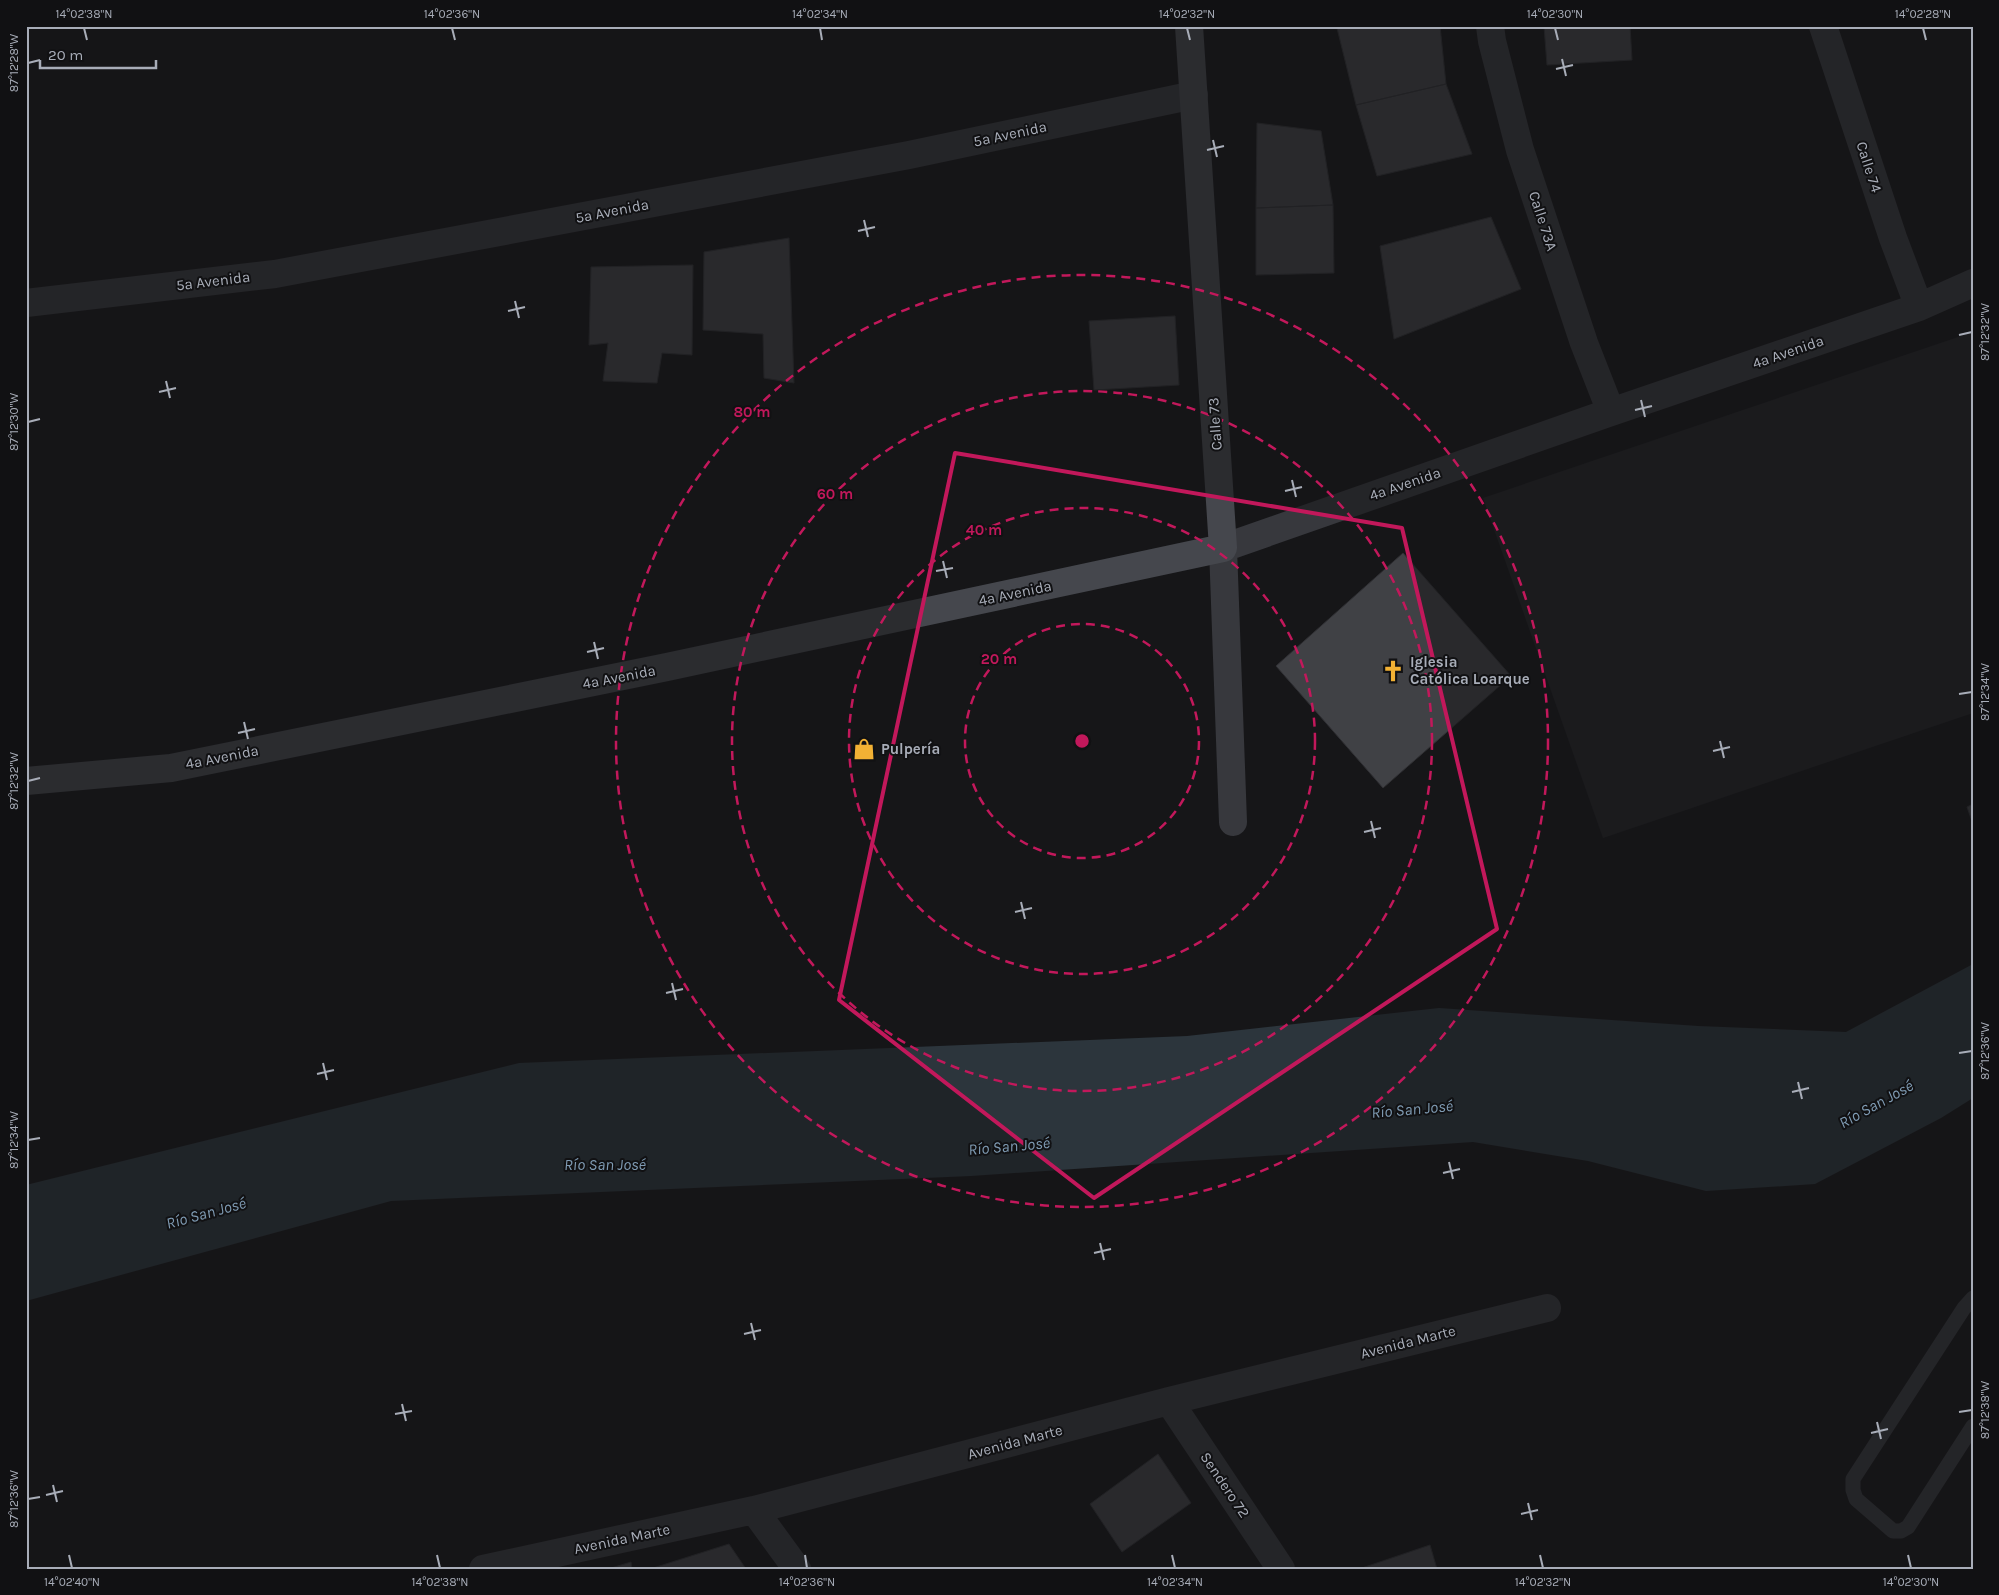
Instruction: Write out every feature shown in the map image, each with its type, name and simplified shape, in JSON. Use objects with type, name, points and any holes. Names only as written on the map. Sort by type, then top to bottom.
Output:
[{"type":"street","name":"Calle 73","points":[[1189,26],[1223,548],[1232,822]]},
{"type":"street","name":"Calle 73A","points":[[1490,26],[1492,41],[1520,150],[1584,342],[1611,412]]},
{"type":"street","name":"Calle 74","points":[[1823,26],[1893,238],[1919,307]]},
{"type":"street","name":"5a Avenida","points":[[26,303],[274,274],[908,155],[1194,95]]},
{"type":"street","name":"4a Avenida","points":[[26,780],[171,768],[667,667],[1223,548],[1611,412],[1919,307],[1973,283]]},
{"type":"street","name":"Avenida Marte","points":[[483,1569],[754,1510],[1169,1401],[1547,1308]]},
{"type":"street","name":"Sendero 72","points":[[1169,1401],[1281,1569]]},
{"type":"street","points":[[754,1510],[797,1569]]},
{"type":"lane","points":[[1973,1298],[1964,1308],[1853,1479],[1853,1490],[1856,1499],[1894,1531],[1901,1531],[1908,1527],[1973,1426]]},
{"type":"highlighted area","points":[[955,453],[1402,528],[1497,929],[1094,1198],[839,1000]]},
{"type":"shaded area","points":[[1973,332],[1973,713],[1603,838],[1483,498]]},
{"type":"water","name":"Río San José","points":[[1973,964],[1973,1098],[1941,1118],[1815,1184],[1706,1191],[1588,1161],[1473,1142],[971,1176],[391,1201],[26,1301],[26,1185],[519,1063],[1187,1036],[1439,1008],[1698,1026],[1846,1032]]},
{"type":"building","points":[[1354,26],[1440,26],[1446,84],[1356,105],[1337,28]]},
{"type":"building","points":[[1544,26],[1630,26],[1632,60],[1547,65]]},
{"type":"building","points":[[1446,84],[1472,154],[1377,176],[1356,105]]},
{"type":"building","points":[[1257,123],[1321,131],[1333,205],[1256,208]]},
{"type":"building","points":[[1333,205],[1334,273],[1256,275],[1256,208]]},
{"type":"building","points":[[1491,217],[1521,289],[1394,339],[1380,246]]},
{"type":"building","points":[[789,238],[794,383],[764,378],[763,334],[703,330],[704,252]]},
{"type":"building","points":[[693,265],[692,355],[662,353],[657,383],[603,381],[608,343],[589,345],[591,267]]},
{"type":"building","points":[[1175,316],[1179,385],[1094,390],[1089,321]]},
{"type":"building","name":"Iglesia Católica Loarque","points":[[1403,553],[1511,676],[1383,788],[1276,666]]},
{"type":"building","points":[[1973,804],[1973,824],[1967,807]]},
{"type":"building","points":[[1158,1454],[1191,1503],[1122,1552],[1090,1504]]},
{"type":"building","points":[[729,1544],[746,1569],[650,1569]]},
{"type":"building","points":[[1430,1545],[1437,1569],[1359,1569]]},
{"type":"building","points":[[631,1562],[632,1569],[608,1569]]},
{"type":"place","name":"Iglesia Católica Loarque","points":[[1393,671]]},
{"type":"place","name":"Pulpería","points":[[864,749]]}]
